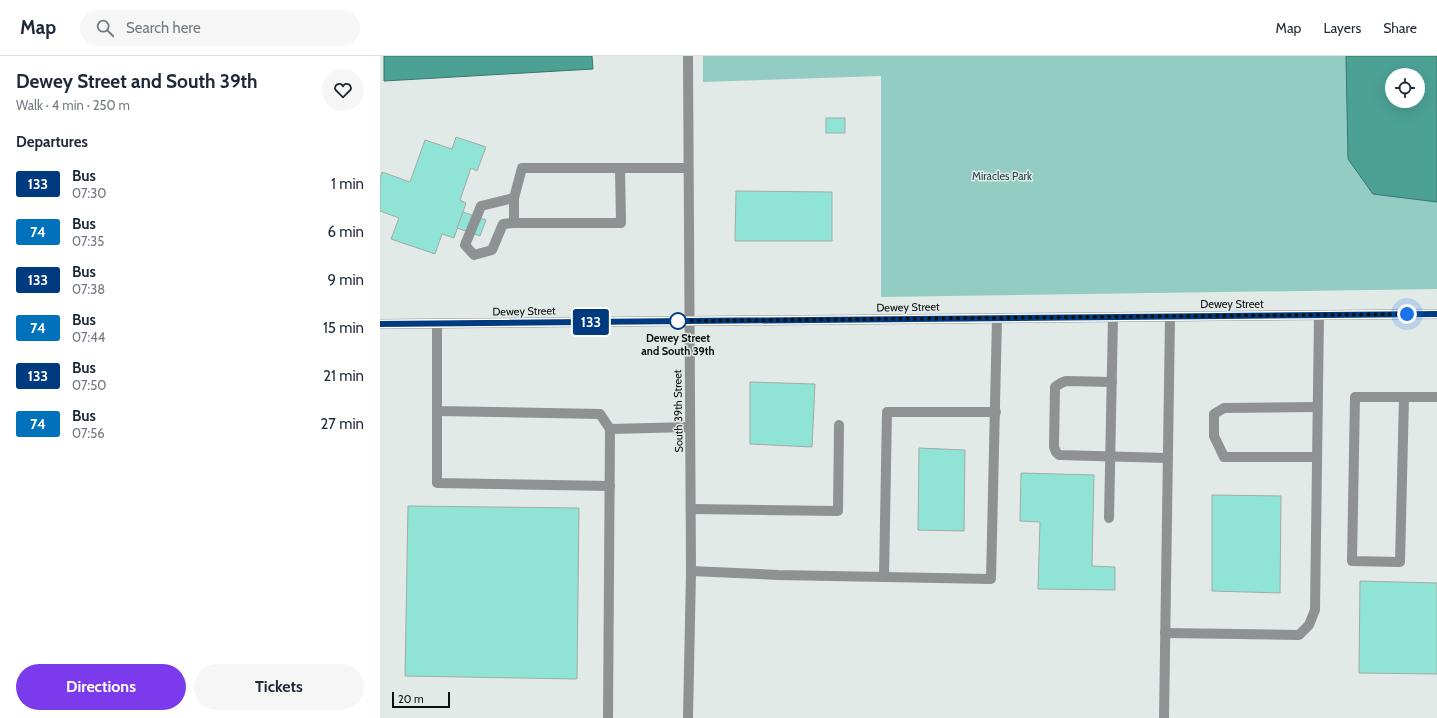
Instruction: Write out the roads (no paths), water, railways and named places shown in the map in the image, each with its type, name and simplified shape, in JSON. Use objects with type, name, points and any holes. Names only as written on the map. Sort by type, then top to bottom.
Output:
[{"type":"street","name":"South 39th Street","points":[[688,56],[691,509],[688,718]]},
{"type":"street","points":[[514,223],[514,198],[522,168],[688,168]]},
{"type":"street","points":[[514,198],[481,206],[465,245],[474,255],[492,250],[503,224],[621,223],[620,168]]},
{"type":"street","name":"Dewey Street","points":[[380,324],[1437,314]]},
{"type":"street","points":[[1165,633],[1292,636],[1299,635],[1305,631],[1315,610],[1319,316]]},
{"type":"street","points":[[1109,518],[1113,317]]},
{"type":"street","points":[[1164,718],[1170,317]]},
{"type":"street","points":[[691,571],[778,575],[991,579],[997,318]]},
{"type":"street","points":[[437,324],[437,483],[610,486]]},
{"type":"street","points":[[1112,382],[1066,381],[1056,387],[1054,447],[1056,452],[1060,455],[1167,458]]},
{"type":"street","points":[[1404,397],[1400,562],[1352,561],[1355,397],[1404,397],[1437,397]]},
{"type":"street","points":[[1317,407],[1221,408],[1214,414],[1214,436],[1224,457],[1317,457]]},
{"type":"street","points":[[437,411],[600,414],[610,429],[608,718]]},
{"type":"street","points":[[884,577],[887,412],[996,412]]},
{"type":"street","points":[[691,509],[838,511],[839,425]]},
{"type":"street","points":[[610,429],[690,428]]},
{"type":"place","name":"Dewey Street and South 39th","points":[[678,321]]},
{"type":"park label","name":"Miracles Park","points":[[1002,176]]}]
